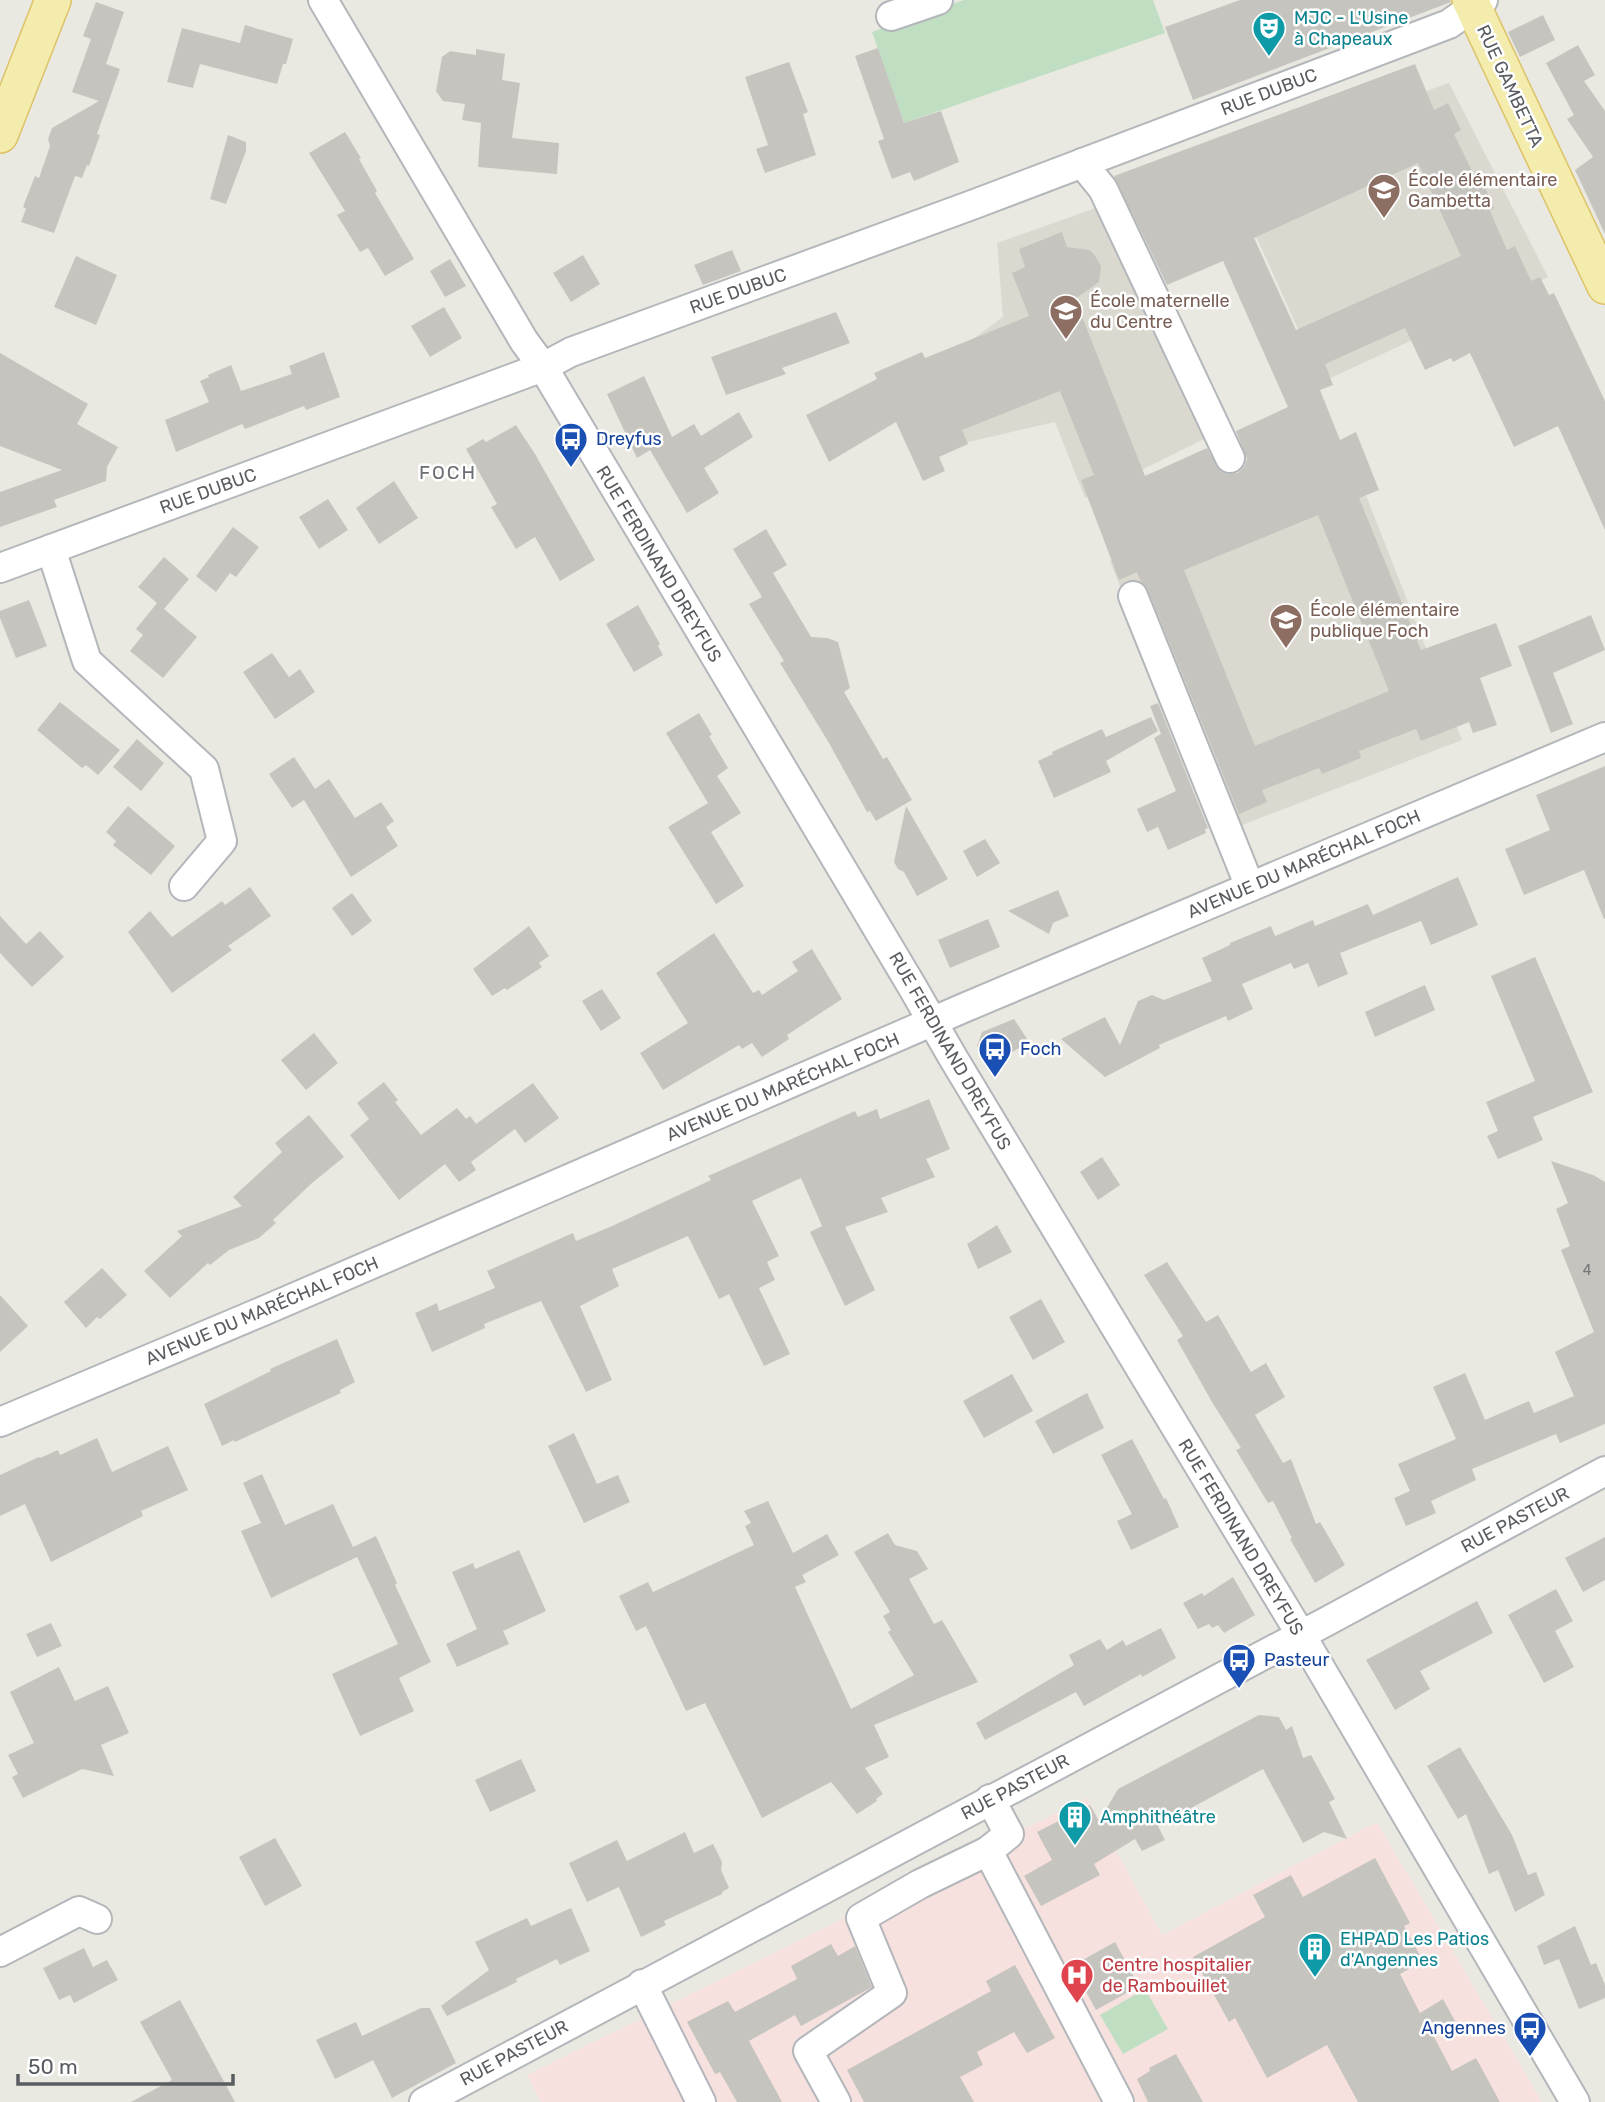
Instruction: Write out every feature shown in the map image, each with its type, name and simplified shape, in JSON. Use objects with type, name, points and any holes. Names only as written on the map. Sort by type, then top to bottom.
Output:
[{"type":"main road","points":[[0,135],[53,0]]},
{"type":"main road","name":"RUE GAMBETTA","points":[[1475,2],[1605,285]]},
{"type":"street","name":"RUE FERDINAND DREYFUS","points":[[323,0],[524,341],[543,367],[932,1022],[1301,1635],[1575,2102]]},
{"type":"street","points":[[891,16],[938,0]]},
{"type":"street","name":"RUE DUBUC","points":[[0,568],[543,367],[571,352],[972,205],[1449,24],[1475,2]]},
{"type":"street","points":[[1082,163],[1103,188],[1230,458]]},
{"type":"street","points":[[51,549],[87,661],[204,769],[222,841],[184,886]]},
{"type":"street","points":[[1133,596],[1250,887]]},
{"type":"street","name":"AVENUE DU MARÉCHAL FOCH","points":[[0,1422],[1605,737]]},
{"type":"street","name":"RUE PASTEUR","points":[[424,2102],[1605,1471]]},
{"type":"street","points":[[836,2102],[808,2051],[892,1993],[861,1918],[920,1884],[988,1851],[1009,1834],[990,1800]]},
{"type":"street","points":[[988,1851],[1119,2102]]},
{"type":"street","points":[[0,1952],[79,1911],[97,1919]]},
{"type":"street","points":[[642,1984],[701,2102]]},
{"type":"shaded area","name":"École élémentaire Gambetta","points":[[1449,83],[1548,277],[1322,382],[1223,163]]},
{"type":"shaded area","name":"École maternelle du Centre","points":[[1096,208],[1119,240],[1204,439],[1085,498],[1055,422],[964,443],[938,365],[1003,317],[997,243]]},
{"type":"shaded area","name":"École élémentaire publique Foch","points":[[1351,457],[1462,740],[1219,834],[1110,561],[1228,498]]},
{"type":"shaded area","name":"Centre hospitalier de Rambouillet","points":[[1087,1798],[1162,1935],[1377,1822],[1542,2102],[541,2102],[527,2075]]},
{"type":"green space","points":[[964,0],[1153,0],[1165,33],[904,123],[872,32]]},
{"type":"green space","points":[[1145,1989],[1168,2029],[1123,2054],[1100,2015]]},
{"type":"building","name":"MJC - L'Usine à Chapeaux","points":[[1240,0],[1451,2],[1193,100],[1165,27]]},
{"type":"building","points":[[96,2],[124,12],[106,64],[120,69],[97,134],[100,135],[89,166],[87,165],[82,178],[75,176],[54,233],[21,222],[26,209],[23,207],[35,176],[39,178],[50,146],[48,139],[52,128],[99,101],[72,92],[91,39],[83,36]]},
{"type":"building","points":[[1543,15],[1555,40],[1520,57],[1508,32]]},
{"type":"building","points":[[245,25],[293,39],[277,84],[200,64],[193,88],[167,82],[182,28],[240,43]]},
{"type":"building","points":[[1578,45],[1595,75],[1584,81],[1605,111],[1605,234],[1575,170],[1593,157],[1567,119],[1574,115],[1546,63]]},
{"type":"building","points":[[878,48],[904,123],[941,111],[959,162],[914,181],[910,172],[892,179],[878,141],[884,139],[855,56]]},
{"type":"building","points":[[476,49],[505,54],[502,80],[520,83],[512,138],[559,143],[557,174],[478,167],[481,123],[462,120],[465,104],[443,101],[436,91],[442,57],[450,51],[476,55]]},
{"type":"building","points":[[789,62],[808,112],[803,114],[816,155],[765,173],[756,149],[768,145],[745,77]]},
{"type":"building","points":[[1415,64],[1434,110],[1448,103],[1461,130],[1454,134],[1473,173],[1478,171],[1494,208],[1490,211],[1507,250],[1515,246],[1531,281],[1540,277],[1549,295],[1554,293],[1605,401],[1605,530],[1558,426],[1514,447],[1470,353],[1453,362],[1451,358],[1425,370],[1405,328],[1325,364],[1333,385],[1320,390],[1340,440],[1356,432],[1379,490],[1359,498],[1421,650],[1496,623],[1512,666],[1480,678],[1497,725],[1473,733],[1469,722],[1421,741],[1416,729],[1359,751],[1361,758],[1322,774],[1319,768],[1262,790],[1267,802],[1239,814],[1148,590],[1137,572],[1119,580],[1081,480],[1094,475],[1060,391],[962,430],[968,444],[939,457],[945,471],[923,481],[896,422],[829,462],[806,415],[877,379],[874,373],[922,352],[925,358],[1029,316],[1012,273],[1025,267],[1019,249],[1062,232],[1067,247],[1089,250],[1101,266],[1099,282],[1075,299],[1145,476],[1207,448],[1220,471],[1238,473],[1244,467],[1247,459],[1236,431],[1288,407],[1223,261],[1167,285],[1114,176]],"holes":[[[1418,163],[1461,256],[1296,330],[1254,238]],[[1318,515],[1389,691],[1255,746],[1184,570]]]},
{"type":"building","points":[[345,132],[361,158],[359,159],[377,191],[375,193],[414,259],[385,276],[368,248],[360,252],[337,215],[345,211],[309,153]]},
{"type":"building","points":[[228,135],[246,142],[246,151],[226,204],[210,199]]},
{"type":"building","points":[[732,250],[741,271],[703,285],[694,265]]},
{"type":"building","points":[[583,255],[600,284],[571,302],[553,273]]},
{"type":"building","points":[[76,256],[117,275],[96,325],[54,307]]},
{"type":"building","points":[[450,259],[466,286],[445,297],[430,271]]},
{"type":"building","points":[[444,307],[462,338],[430,357],[411,326]]},
{"type":"building","points":[[836,312],[850,343],[782,368],[786,374],[726,395],[711,357]]},
{"type":"building","points":[[324,352],[340,397],[306,410],[304,406],[245,429],[242,424],[176,452],[165,420],[209,402],[200,381],[209,377],[208,375],[231,365],[241,391],[292,374],[289,366]]},
{"type":"building","points":[[0,353],[88,404],[77,424],[118,447],[107,467],[106,481],[54,500],[57,507],[0,527],[0,492],[62,470],[0,446]]},
{"type":"building","points":[[644,376],[672,437],[694,424],[701,436],[739,412],[753,437],[704,468],[719,493],[687,513],[650,450],[637,458],[607,394]]},
{"type":"building","points":[[516,425],[595,560],[560,581],[535,537],[516,549],[491,507],[497,504],[466,449],[483,439],[486,442]]},
{"type":"building","points":[[394,481],[418,518],[379,544],[356,508]]},
{"type":"building","points":[[328,499],[348,530],[319,549],[299,517]]},
{"type":"building","points":[[233,527],[259,547],[236,577],[230,573],[216,592],[196,576]]},
{"type":"building","points":[[766,529],[787,565],[773,573],[811,637],[838,642],[850,688],[844,692],[883,759],[887,757],[912,800],[876,821],[870,811],[867,812],[780,663],[784,661],[749,604],[762,597],[733,549]]},
{"type":"building","points":[[164,557],[189,579],[164,609],[197,637],[163,678],[130,651],[143,635],[136,629],[157,603],[138,587]]},
{"type":"building","points":[[29,600],[47,646],[16,658],[0,618],[0,611]]},
{"type":"building","points":[[638,605],[660,644],[658,646],[663,655],[634,672],[606,624]]},
{"type":"building","points":[[1591,615],[1605,650],[1553,673],[1573,724],[1551,733],[1518,646]]},
{"type":"building","points":[[272,653],[289,677],[300,669],[315,692],[275,719],[243,672]]},
{"type":"building","points":[[60,702],[120,750],[98,775],[86,765],[82,768],[37,730]]},
{"type":"building","points":[[1158,703],[1208,828],[1205,829],[1206,833],[1168,850],[1158,827],[1147,832],[1137,809],[1176,791],[1154,738],[1161,734],[1150,706]]},
{"type":"building","points":[[699,713],[728,768],[717,776],[741,813],[711,832],[744,886],[716,904],[668,827],[708,803],[666,733]]},
{"type":"building","points":[[1151,717],[1158,731],[1106,761],[1111,772],[1054,798],[1038,761],[1102,729],[1106,737]]},
{"type":"building","points":[[137,739],[164,763],[141,791],[113,767]]},
{"type":"building","points":[[294,757],[315,789],[329,779],[355,818],[381,802],[394,821],[386,827],[398,846],[351,877],[304,800],[292,808],[269,774]]},
{"type":"building","points":[[1605,766],[1604,919],[1584,870],[1524,895],[1505,849],[1550,830],[1536,795]]},
{"type":"building","points":[[128,806],[175,846],[151,875],[113,845],[116,841],[106,832]]},
{"type":"building","points":[[906,806],[948,879],[917,896],[904,872],[898,869],[894,862]]},
{"type":"building","points":[[985,839],[1000,863],[977,877],[963,851]]},
{"type":"building","points":[[1458,877],[1478,925],[1431,945],[1421,921],[1340,953],[1348,974],[1318,987],[1308,963],[1294,969],[1291,963],[1242,984],[1253,1009],[1228,1021],[1226,1016],[1159,1045],[1160,1048],[1105,1077],[1061,1039],[1105,1017],[1120,1045],[1138,1001],[1152,995],[1164,1000],[1212,981],[1202,958],[1230,943],[1271,926],[1275,936],[1313,920],[1315,926],[1368,904],[1373,915]]},
{"type":"building","points":[[250,887],[271,916],[228,946],[232,950],[172,993],[128,932],[150,911],[172,937],[222,901],[225,905]]},
{"type":"building","points":[[1058,890],[1069,916],[1053,923],[1049,934],[1008,911]]},
{"type":"building","points":[[352,893],[372,921],[352,936],[332,908]]},
{"type":"building","points":[[0,916],[26,944],[40,931],[64,957],[32,987],[0,953]]},
{"type":"building","points":[[988,919],[1000,947],[950,968],[938,940]]},
{"type":"building","points":[[529,926],[549,956],[539,963],[542,967],[507,990],[505,988],[492,996],[473,969]]},
{"type":"building","points":[[714,933],[753,993],[759,990],[762,995],[798,971],[792,962],[812,949],[842,999],[787,1035],[789,1039],[762,1057],[752,1043],[742,1049],[739,1045],[663,1090],[640,1053],[688,1023],[656,973]]},
{"type":"building","points":[[1535,957],[1593,1092],[1533,1117],[1543,1140],[1498,1159],[1487,1136],[1498,1131],[1486,1102],[1535,1081],[1491,976]]},
{"type":"building","points":[[1425,985],[1435,1010],[1375,1037],[1365,1012]]},
{"type":"building","points":[[602,989],[621,1018],[601,1031],[582,1001]]},
{"type":"building","points":[[1014,1019],[1029,1042],[989,1066],[977,1046],[982,1032]]},
{"type":"building","points":[[314,1033],[338,1063],[306,1090],[281,1060]]},
{"type":"building","points":[[384,1082],[398,1100],[395,1102],[421,1135],[457,1108],[466,1119],[470,1116],[476,1124],[533,1083],[559,1118],[525,1143],[515,1129],[471,1162],[476,1170],[459,1182],[445,1164],[399,1200],[350,1135],[369,1119],[357,1103]]},
{"type":"building","points":[[929,1099],[950,1149],[926,1159],[935,1177],[881,1198],[888,1212],[845,1227],[875,1290],[845,1306],[810,1232],[822,1226],[801,1178],[752,1201],[779,1256],[767,1262],[775,1280],[759,1288],[790,1354],[764,1366],[729,1294],[719,1299],[688,1236],[612,1269],[619,1286],[580,1306],[612,1380],[586,1392],[541,1301],[484,1324],[485,1328],[432,1352],[415,1313],[437,1303],[439,1311],[495,1288],[487,1271],[573,1233],[576,1241],[610,1227],[711,1180],[708,1176],[855,1111],[858,1117],[877,1109],[880,1119]]},
{"type":"building","points":[[309,1115],[344,1157],[273,1220],[276,1223],[259,1238],[229,1250],[210,1265],[208,1263],[170,1298],[144,1271],[182,1236],[177,1231],[242,1206],[233,1197],[282,1152],[275,1143]]},
{"type":"building","points":[[1102,1157],[1120,1185],[1098,1200],[1080,1172]]},
{"type":"building","points":[[1551,1161],[1593,1175],[1605,1182],[1605,1424],[1560,1443],[1556,1434],[1472,1469],[1476,1480],[1431,1501],[1436,1513],[1406,1526],[1394,1498],[1410,1491],[1398,1464],[1456,1439],[1433,1387],[1465,1373],[1485,1420],[1529,1401],[1534,1413],[1574,1396],[1555,1352],[1594,1332],[1561,1250],[1570,1246],[1556,1209],[1568,1203]]},
{"type":"building","points":[[997,1225],[1012,1252],[978,1269],[967,1244]]},
{"type":"building","points":[[1167,1262],[1206,1322],[1218,1315],[1251,1372],[1266,1363],[1285,1397],[1255,1415],[1283,1463],[1291,1459],[1316,1524],[1320,1522],[1345,1565],[1315,1583],[1290,1539],[1292,1538],[1273,1501],[1268,1503],[1236,1450],[1241,1448],[1177,1340],[1183,1336],[1144,1275]]},
{"type":"building","points":[[102,1268],[127,1295],[86,1328],[64,1302]]},
{"type":"building","points":[[0,1295],[28,1326],[0,1352]]},
{"type":"building","points":[[1041,1299],[1065,1342],[1033,1360],[1009,1317]]},
{"type":"building","points":[[337,1339],[355,1382],[340,1390],[341,1393],[222,1446],[204,1404],[271,1371],[270,1369]]},
{"type":"building","points":[[1012,1374],[1033,1411],[984,1438],[963,1401]]},
{"type":"building","points":[[1087,1393],[1104,1428],[1053,1454],[1035,1421]]},
{"type":"building","points":[[574,1433],[597,1484],[618,1475],[630,1502],[584,1523],[548,1446]]},
{"type":"building","points":[[97,1438],[112,1472],[168,1446],[188,1490],[141,1511],[143,1516],[51,1562],[25,1504],[0,1516],[0,1475],[39,1457],[58,1450],[60,1455]]},
{"type":"building","points":[[1132,1439],[1164,1499],[1166,1498],[1179,1527],[1131,1550],[1117,1521],[1132,1514],[1101,1455]]},
{"type":"building","points":[[262,1474],[285,1525],[333,1504],[353,1547],[376,1536],[397,1583],[395,1585],[431,1662],[399,1678],[414,1711],[360,1736],[332,1674],[398,1644],[357,1557],[271,1598],[241,1531],[261,1523],[243,1483]]},
{"type":"building","points":[[768,1501],[793,1553],[827,1534],[839,1555],[802,1575],[806,1582],[795,1587],[851,1709],[914,1675],[888,1632],[891,1630],[883,1616],[890,1612],[854,1552],[888,1533],[895,1545],[917,1551],[928,1569],[909,1579],[934,1624],[942,1620],[978,1682],[874,1725],[889,1757],[865,1768],[883,1794],[857,1814],[831,1782],[762,1818],[705,1703],[686,1711],[646,1626],[636,1631],[619,1596],[648,1582],[653,1592],[754,1545],[745,1526],[751,1523],[744,1511]]},
{"type":"building","points":[[1605,1537],[1605,1580],[1583,1592],[1565,1558]]},
{"type":"building","points":[[519,1550],[546,1611],[503,1631],[509,1644],[457,1667],[446,1644],[477,1629],[452,1572],[473,1563],[475,1569]]},
{"type":"building","points":[[1233,1577],[1255,1615],[1224,1633],[1218,1625],[1212,1628],[1209,1624],[1198,1629],[1183,1603],[1202,1593],[1204,1596]]},
{"type":"building","points":[[1556,1589],[1573,1621],[1555,1631],[1574,1667],[1544,1683],[1508,1615]]},
{"type":"building","points":[[1477,1601],[1493,1633],[1420,1671],[1430,1689],[1395,1710],[1366,1660]]},
{"type":"building","points":[[51,1623],[62,1646],[37,1657],[26,1634]]},
{"type":"building","points":[[1161,1628],[1176,1658],[1084,1706],[1076,1692],[985,1740],[976,1723],[1074,1665],[1069,1655],[1100,1639],[1107,1650],[1123,1640],[1126,1646]]},
{"type":"building","points":[[59,1667],[75,1701],[108,1686],[129,1733],[101,1745],[114,1776],[82,1769],[23,1798],[12,1777],[18,1774],[8,1755],[34,1743],[10,1692]]},
{"type":"building","points":[[1259,1715],[1279,1717],[1286,1730],[1292,1726],[1303,1758],[1311,1755],[1335,1799],[1329,1802],[1347,1839],[1324,1832],[1303,1843],[1263,1769],[1158,1826],[1165,1840],[1142,1851],[1135,1839],[1094,1864],[1100,1875],[1041,1906],[1024,1876],[1052,1860],[1037,1832],[1090,1805],[1099,1821],[1118,1789]]},
{"type":"building","points":[[1460,1747],[1512,1835],[1528,1875],[1536,1872],[1545,1895],[1515,1912],[1498,1870],[1489,1874],[1466,1814],[1458,1819],[1427,1766]]},
{"type":"building","points":[[521,1759],[536,1791],[490,1812],[475,1780]]},
{"type":"building","points":[[685,1832],[694,1853],[713,1844],[722,1862],[721,1870],[729,1888],[722,1894],[664,1921],[666,1925],[641,1937],[619,1887],[587,1902],[569,1863],[617,1840],[627,1861]]},
{"type":"building","points":[[275,1838],[302,1886],[265,1906],[239,1857]]},
{"type":"building","name":"EHPAD Les Patios d'Angennes","points":[[1375,1858],[1410,1923],[1404,1926],[1423,1961],[1400,1974],[1420,2013],[1443,1999],[1455,2021],[1432,2033],[1452,2071],[1476,2058],[1500,2102],[1358,2102],[1327,2045],[1267,2078],[1235,2018],[1229,2022],[1193,1957],[1265,1917],[1253,1895],[1291,1875],[1303,1897]]},
{"type":"building","points":[[571,1908],[590,1951],[560,1965],[557,1959],[447,2016],[441,2006],[489,1970],[475,1942],[527,1918],[531,1926]]},
{"type":"building","points":[[1575,1926],[1591,1965],[1596,1963],[1605,1985],[1605,1998],[1579,2009],[1559,1959],[1544,1965],[1537,1946]]},
{"type":"building","points":[[1115,1942],[1139,1986],[1096,2010],[1072,1966]]},
{"type":"building","points":[[831,1944],[838,1956],[855,1946],[872,1987],[801,2026],[795,2015],[749,2041],[782,2102],[737,2102],[720,2072],[715,2074],[687,2022],[728,2001],[735,2012],[797,1979],[791,1966]]},
{"type":"building","points":[[84,1948],[93,1967],[107,1960],[118,1980],[74,2003],[70,1995],[59,2000],[43,1968]]},
{"type":"building","points":[[1015,1965],[1055,2038],[1027,2053],[1014,2032],[977,2052],[983,2065],[960,2077],[974,2102],[864,2102],[847,2070],[991,1991],[986,1981]]},
{"type":"building","points":[[180,2000],[235,2102],[131,2102],[172,2080],[140,2022]]},
{"type":"building","points":[[421,2008],[430,2008],[456,2063],[392,2098],[373,2060],[335,2079],[316,2040],[356,2022],[362,2036]]},
{"type":"building","points":[[1176,2054],[1203,2102],[1148,2102],[1137,2079],[1150,2071],[1149,2068]]},
{"type":"place","name":"MJC - L'Usine à Chapeaux","points":[[1269,58]]},
{"type":"place","name":"École élémentaire Gambetta","points":[[1384,220]]},
{"type":"place","name":"École maternelle du Centre","points":[[1066,341]]},
{"type":"place","name":"Dreyfus","points":[[571,469]]},
{"type":"place","name":"École élémentaire publique Foch","points":[[1286,650]]},
{"type":"place","name":"Foch","points":[[995,1079]]},
{"type":"place","name":"Pasteur","points":[[1239,1690]]},
{"type":"place","name":"Amphithéâtre","points":[[1075,1847]]},
{"type":"place","name":"EHPAD Les Patios d'Angennes","points":[[1315,1979]]},
{"type":"place","name":"Centre hospitalier de Rambouillet","points":[[1077,2005]]},
{"type":"place","name":"Angennes","points":[[1530,2058]]},
{"type":"district","name":"FOCH","points":[[448,472]]}]
